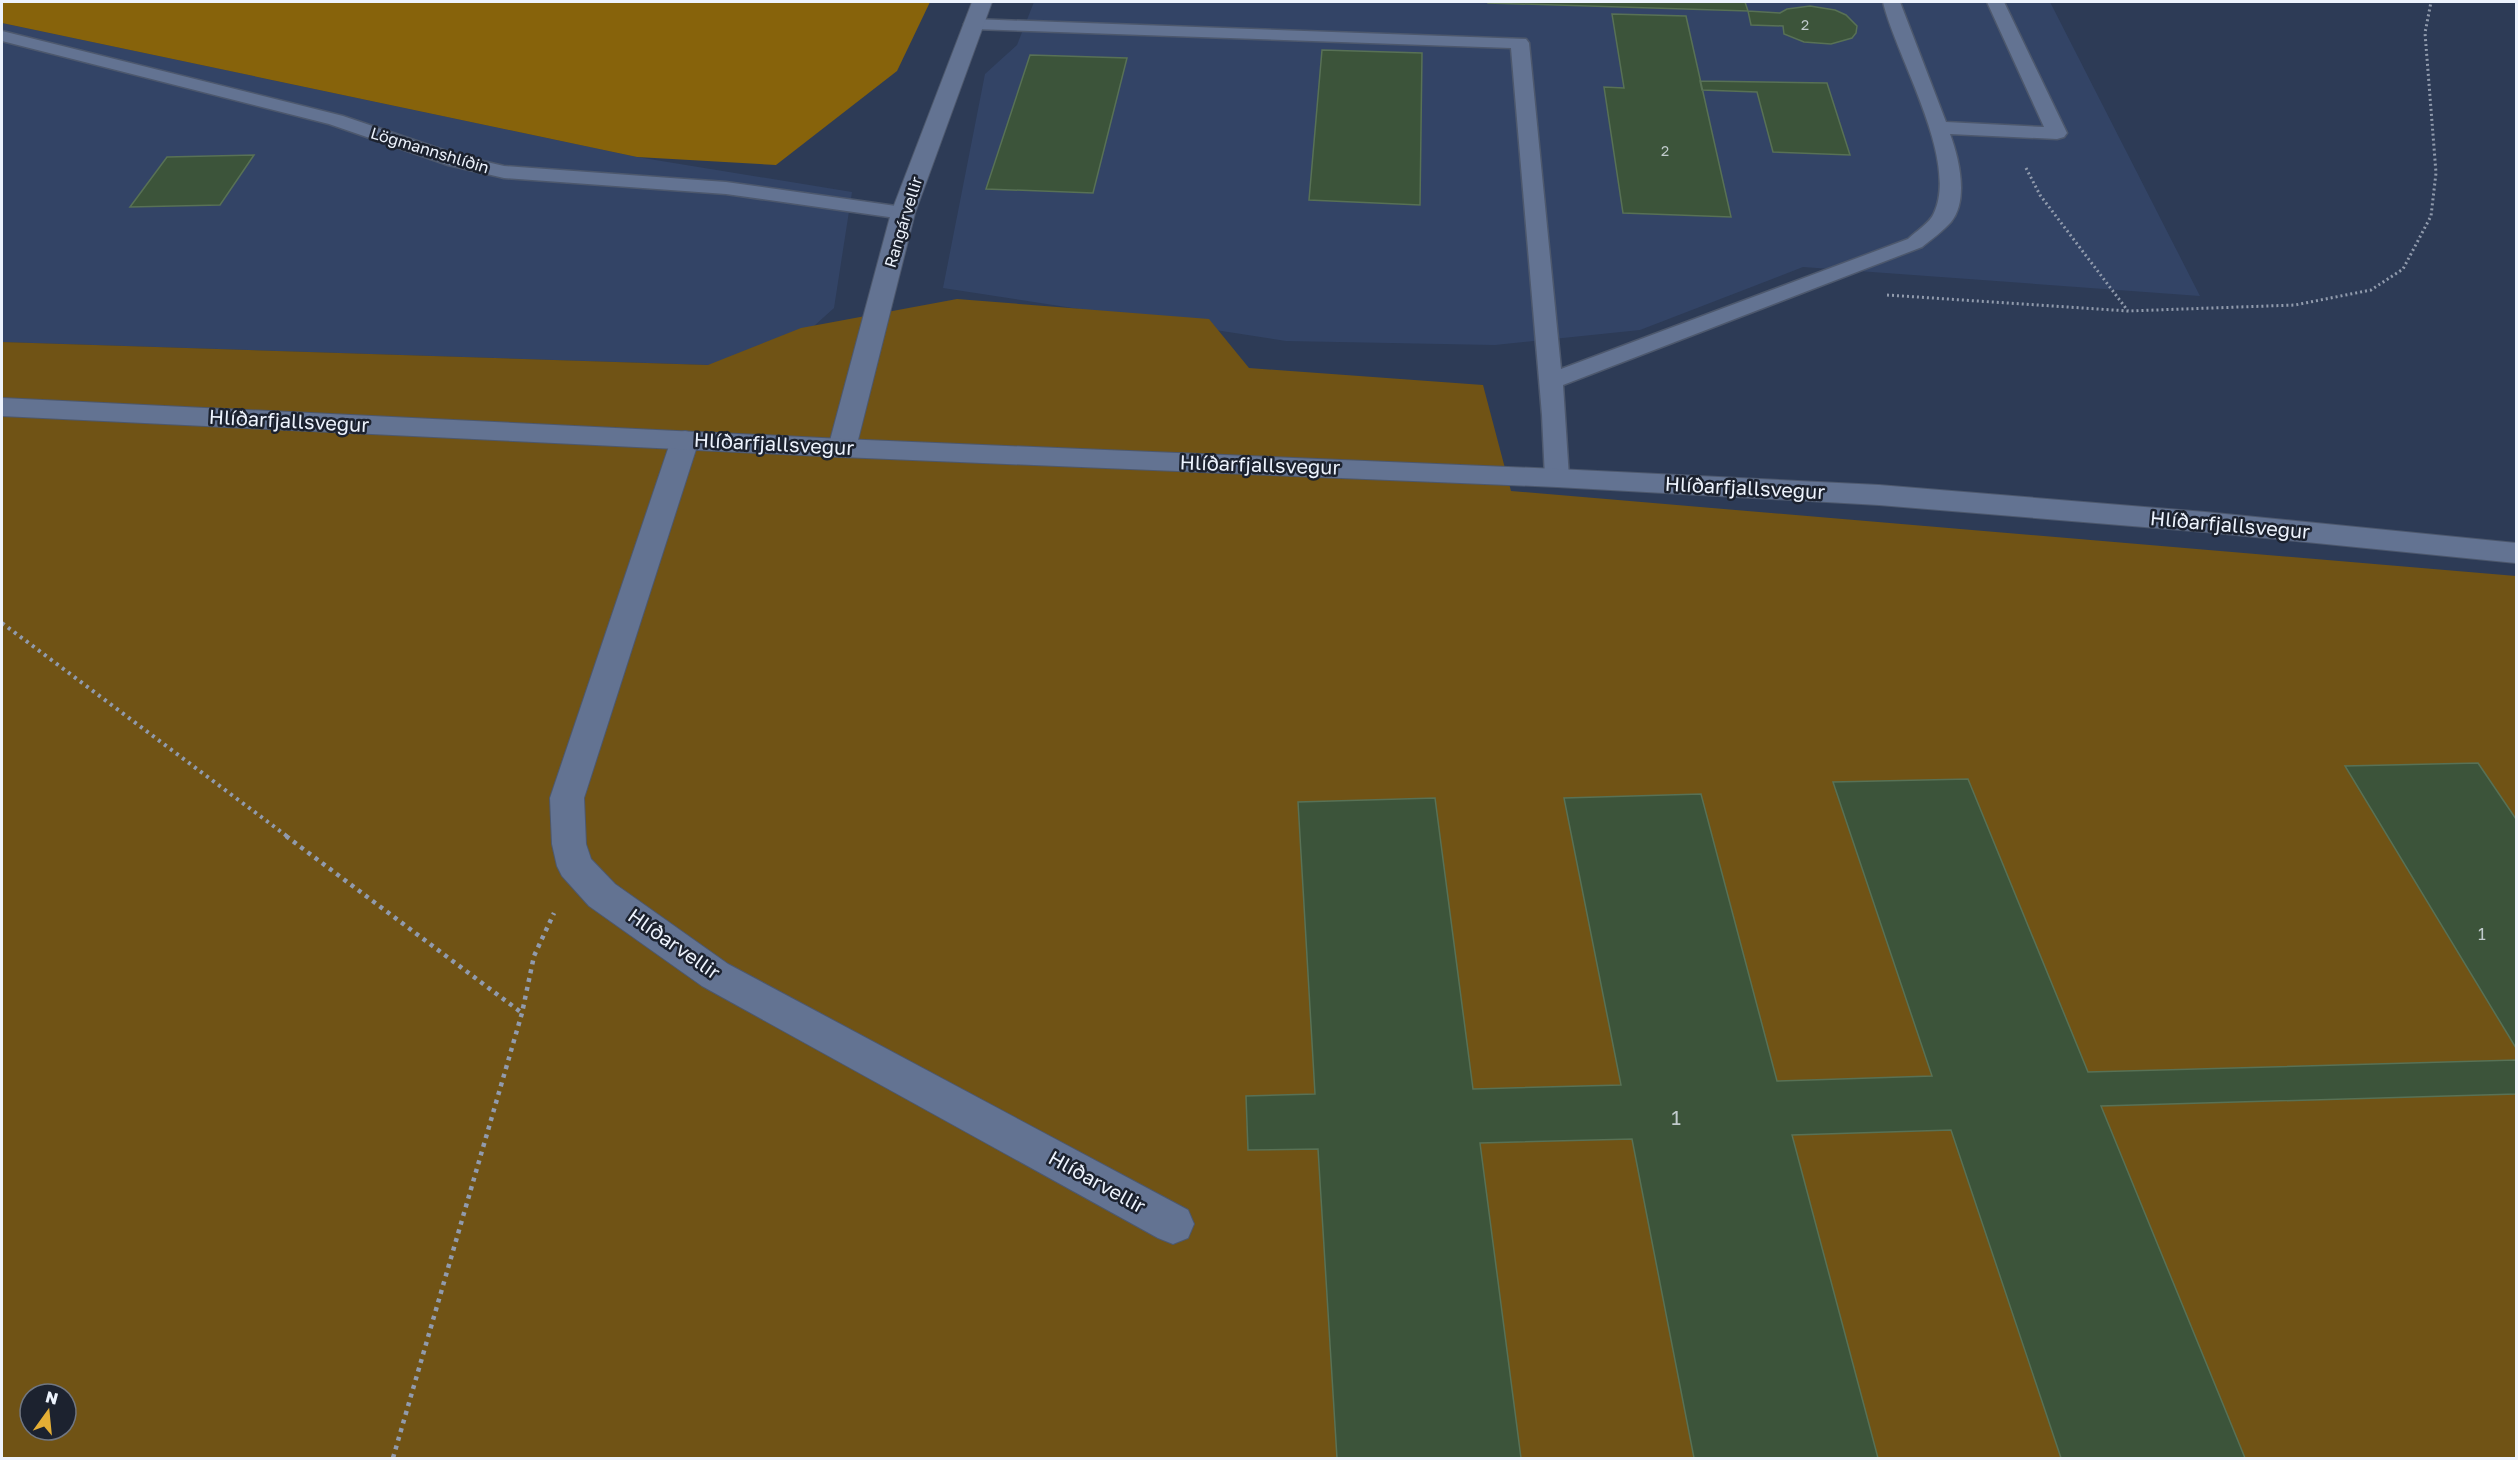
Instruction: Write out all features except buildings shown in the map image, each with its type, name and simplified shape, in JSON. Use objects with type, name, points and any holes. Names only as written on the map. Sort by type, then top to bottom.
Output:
[{"type":"main road","name":"Rangárvellir","points":[[842,448],[903,213],[982,2]]},
{"type":"main road","name":"Hlíðarfjallsvegur","points":[[2,407],[842,448],[1557,478],[1891,496],[2205,522],[2517,553]]},
{"type":"main road","name":"Hlíðarvellir","points":[[685,440],[567,798],[568,844],[575,866],[602,895],[715,975],[1173,1224]]},
{"type":"lane","points":[[1551,381],[1915,243],[1943,219],[1952,193],[1948,155],[1892,2]]},
{"type":"lane","points":[[1939,128],[2057,132],[1996,2]]},
{"type":"lane","points":[[974,24],[1520,43],[1551,381],[1557,478]]},
{"type":"lane","name":"Lögmannshlíðin","points":[[2,36],[336,120],[455,160],[504,172],[726,188],[903,213]]},
{"type":"path","points":[[1877,295],[2128,311],[2295,305],[2371,290],[2403,269],[2431,216],[2436,173],[2425,33],[2431,2]]},
{"type":"path","points":[[2007,130],[2040,195],[2128,311]]},
{"type":"path","points":[[2,623],[522,1012]]},
{"type":"path","points":[[393,1458],[522,1012],[534,956],[575,866]]},
{"type":"shaded area","points":[[2,2],[930,2],[897,71],[776,165],[637,157],[2,23]]},
{"type":"shaded area","points":[[1034,2],[2050,2],[2200,296],[1803,267],[1640,330],[1495,345],[1286,341],[943,288],[985,74],[1017,45]]},
{"type":"shaded area","points":[[2,23],[637,157],[852,192],[834,308],[785,352],[729,372],[709,365],[2,342]]},
{"type":"shaded area","points":[[957,299],[1209,319],[1249,368],[1483,385],[1511,491],[2516,576],[2516,1458],[2,1458],[2,342],[708,365],[801,328]]}]
